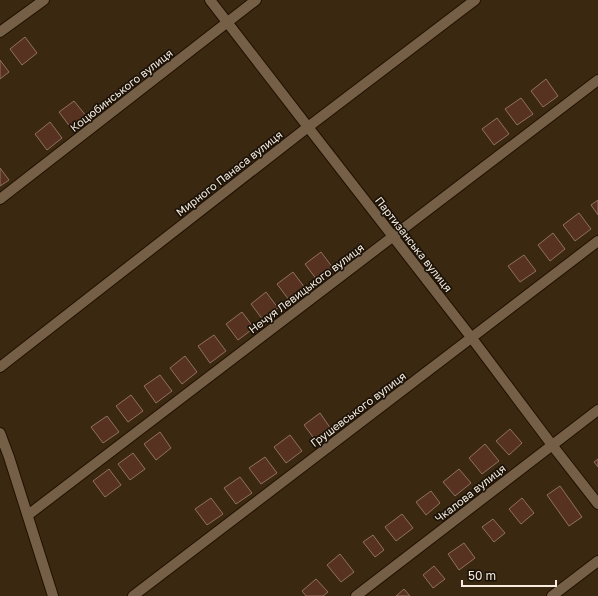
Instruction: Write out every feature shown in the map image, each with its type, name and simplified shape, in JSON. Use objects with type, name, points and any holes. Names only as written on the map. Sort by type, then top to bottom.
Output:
[{"type":"street","points":[[0,32],[44,0]]},
{"type":"street","name":"Партизанська вулиця","points":[[210,0],[472,337],[598,504]]},
{"type":"street","name":"Коцюбинського вулиця","points":[[0,199],[256,0]]},
{"type":"street","name":"Мирного Панаса вулиця","points":[[0,367],[308,127],[475,0]]},
{"type":"street","name":"Нечуя Левицького вулиця","points":[[28,515],[598,80]]},
{"type":"street","name":"Грушевського вулиця","points":[[133,596],[598,241]]},
{"type":"street","name":"Чкалова вулиця","points":[[356,596],[598,410]]},
{"type":"street","points":[[0,433],[28,515],[53,596]]},
{"type":"street","points":[[552,596],[598,561]]},
{"type":"building","points":[[25,37],[37,53],[22,65],[10,49]]},
{"type":"building","points":[[0,60],[9,72],[0,79]]},
{"type":"building","points":[[546,79],[558,96],[543,107],[531,91]]},
{"type":"building","points":[[521,98],[533,114],[517,125],[505,109]]},
{"type":"building","points":[[74,101],[87,117],[71,128],[59,112]]},
{"type":"building","points":[[497,118],[509,134],[494,145],[482,129]]},
{"type":"building","points":[[50,122],[62,138],[47,150],[35,134]]},
{"type":"building","points":[[0,168],[9,180],[0,186]]},
{"type":"building","points":[[598,200],[598,215],[591,205]]},
{"type":"building","points":[[579,213],[591,229],[575,241],[563,225]]},
{"type":"building","points":[[553,233],[565,249],[550,261],[538,245]]},
{"type":"building","points":[[321,252],[333,268],[317,280],[305,264]]},
{"type":"building","points":[[524,255],[536,271],[520,282],[508,266]]},
{"type":"building","points":[[293,272],[305,288],[289,300],[277,284]]},
{"type":"building","points":[[266,292],[278,308],[263,320],[251,304]]},
{"type":"building","points":[[242,312],[254,328],[238,340],[226,324]]},
{"type":"building","points":[[214,335],[226,351],[210,363],[198,346]]},
{"type":"building","points":[[185,356],[197,372],[182,384],[170,368]]},
{"type":"building","points":[[160,375],[172,391],[156,403],[144,386]]},
{"type":"building","points":[[131,395],[143,411],[128,422],[116,406]]},
{"type":"building","points":[[320,413],[331,429],[316,441],[304,425]]},
{"type":"building","points":[[107,416],[119,432],[103,443],[91,427]]},
{"type":"building","points":[[510,429],[522,443],[509,455],[496,441]]},
{"type":"building","points":[[160,432],[171,448],[156,460],[144,444]]},
{"type":"building","points":[[290,435],[302,451],[286,463],[274,447]]},
{"type":"building","points":[[485,444],[499,461],[482,474],[469,458]]},
{"type":"building","points":[[133,453],[145,469],[130,480],[118,464]]},
{"type":"building","points":[[265,457],[277,473],[261,484],[249,468]]},
{"type":"building","points":[[598,459],[598,467],[594,462]]},
{"type":"building","points":[[109,469],[121,485],[105,497],[93,481]]},
{"type":"building","points":[[459,469],[471,483],[455,496],[443,482]]},
{"type":"building","points":[[240,477],[252,493],[236,504],[224,488]]},
{"type":"building","points":[[560,486],[582,517],[569,526],[547,495]]},
{"type":"building","points":[[431,491],[440,503],[426,515],[416,502]]},
{"type":"building","points":[[211,498],[223,514],[207,525],[195,509]]},
{"type":"building","points":[[522,498],[534,513],[521,524],[509,509]]},
{"type":"building","points":[[402,514],[413,528],[396,541],[385,527]]},
{"type":"building","points":[[493,519],[505,533],[494,542],[482,527]]},
{"type":"building","points":[[373,535],[384,550],[375,557],[363,542]]},
{"type":"building","points":[[464,543],[475,558],[459,570],[448,554]]},
{"type":"building","points":[[340,554],[354,572],[341,582],[327,565]]},
{"type":"building","points":[[434,566],[445,579],[433,588],[423,575]]},
{"type":"building","points":[[316,579],[328,592],[323,596],[306,596],[302,591]]},
{"type":"building","points":[[404,589],[410,596],[396,596]]}]
